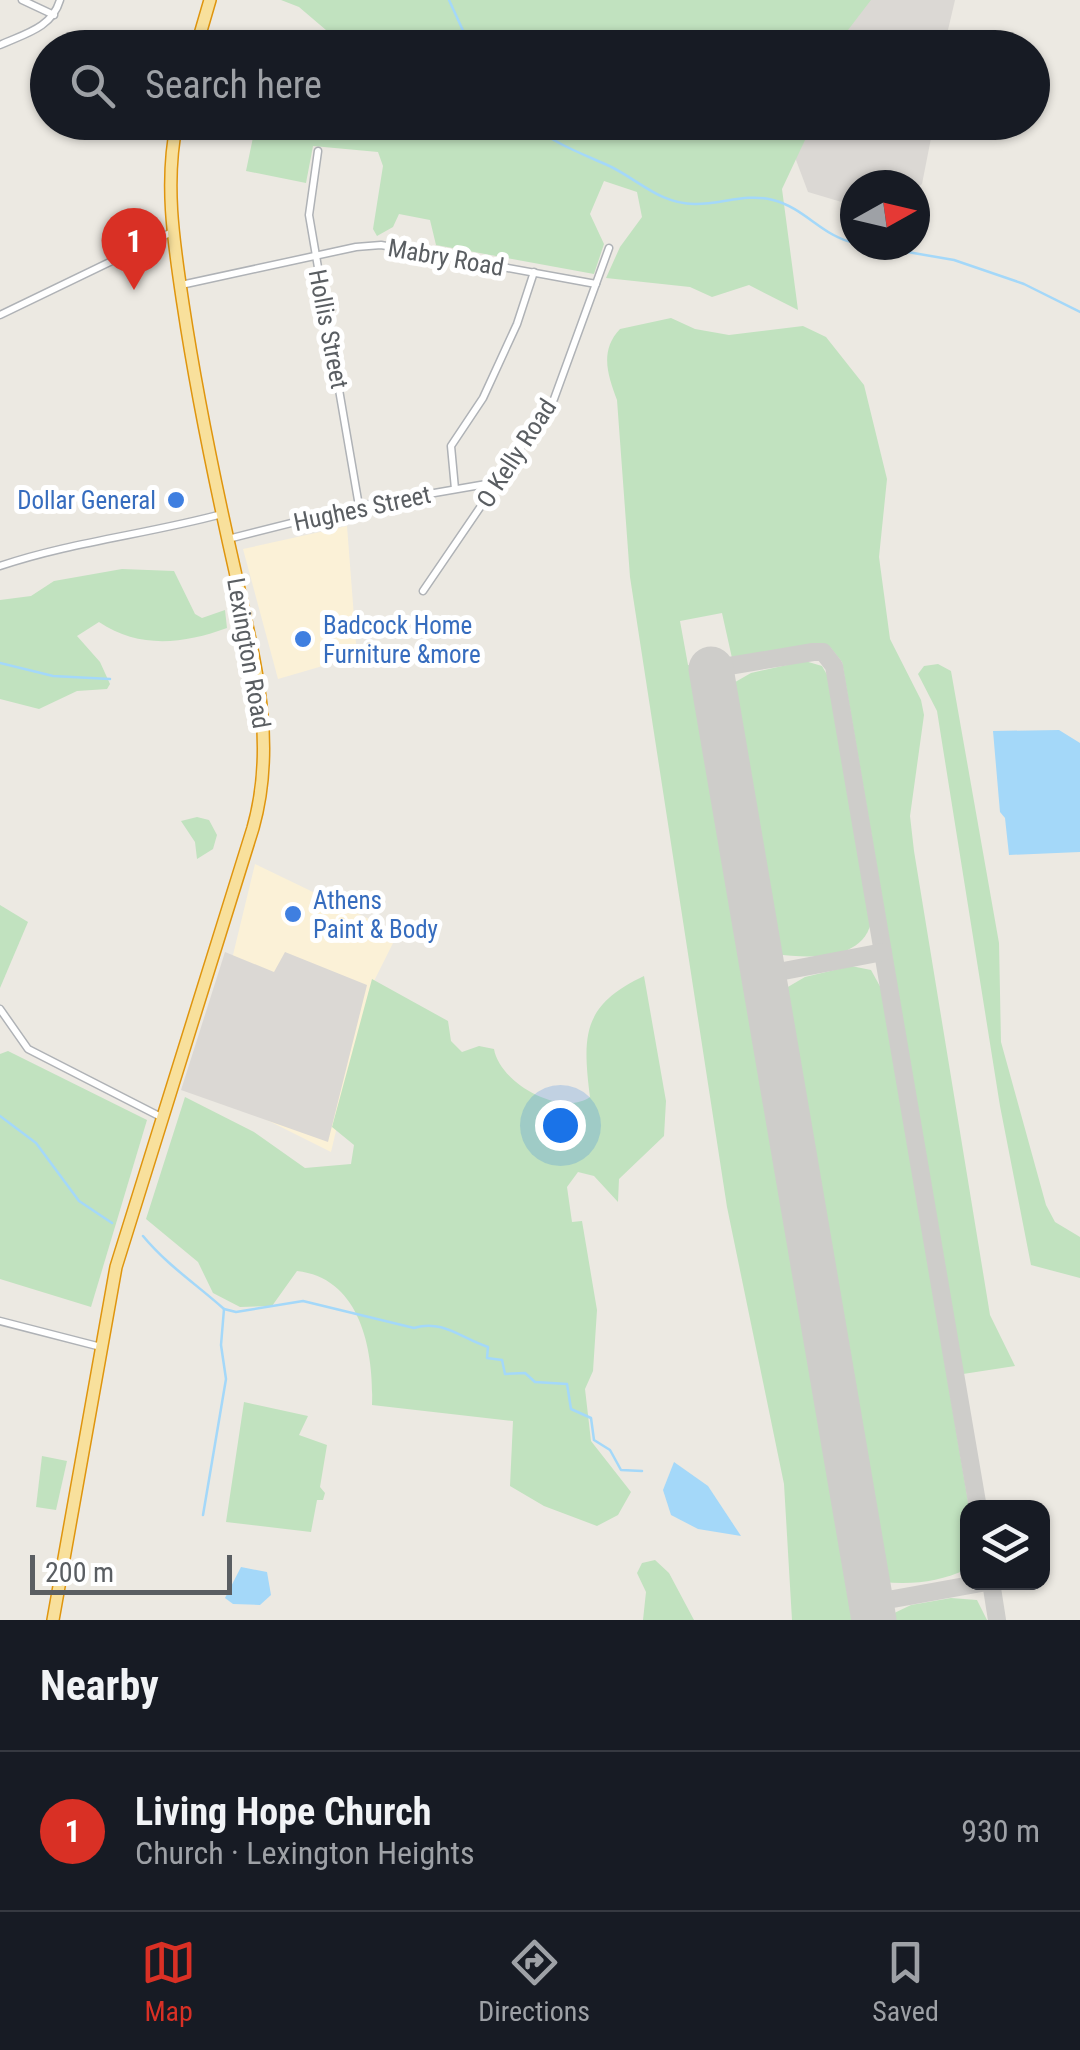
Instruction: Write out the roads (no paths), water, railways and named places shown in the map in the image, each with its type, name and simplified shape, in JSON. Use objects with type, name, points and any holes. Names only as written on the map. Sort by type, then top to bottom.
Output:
[{"type":"highway","points":[[201,30],[210,0]]},
{"type":"highway","name":"Lexington Road","points":[[53,1620],[101,1347],[125,1235],[249,841],[262,785],[261,690],[203,431],[180,285],[170,188],[174,140]]},
{"type":"street","points":[[22,0],[54,16]]},
{"type":"street","points":[[35,30],[54,16],[60,0]]},
{"type":"street","points":[[0,45],[30,32]]},
{"type":"street","name":"Hollis Street","points":[[318,151],[309,210],[360,506]]},
{"type":"street","points":[[0,315],[173,232]]},
{"type":"street","name":"Mabry Road","points":[[180,285],[316,258],[356,246],[381,245],[596,284]]},
{"type":"street","name":"O Kelly Road","points":[[423,591],[554,400],[609,248]]},
{"type":"street","points":[[455,489],[451,446],[483,398],[517,324],[534,272]]},
{"type":"street","name":"Hughes Street","points":[[227,539],[360,506],[498,482]]},
{"type":"street","points":[[0,566],[38,553],[125,538],[222,514]]},
{"type":"street","points":[[0,1009],[28,1050],[162,1117]]},
{"type":"street","points":[[0,1322],[101,1347]]},
{"type":"water","points":[[1059,730],[1080,743],[1080,852],[1009,855],[1005,818],[1000,812],[993,731]]},
{"type":"water","points":[[674,1462],[708,1486],[741,1536],[698,1529],[671,1515],[663,1490]]},
{"type":"water","points":[[241,1567],[267,1572],[271,1595],[260,1605],[233,1604],[225,1598]]},
{"type":"waterway","points":[[449,0],[463,30]]},
{"type":"waterway","points":[[554,140],[671,200],[696,204],[753,198],[773,200],[795,209],[840,238]]},
{"type":"waterway","points":[[930,256],[1024,284],[1080,312]]},
{"type":"waterway","points":[[0,663],[53,676],[110,679]]},
{"type":"waterway","points":[[0,1116],[36,1143],[79,1201],[112,1223]]},
{"type":"waterway","points":[[143,1236],[224,1309],[221,1345],[226,1379],[203,1515]]},
{"type":"waterway","points":[[224,1309],[236,1312],[303,1301],[414,1328],[434,1326],[452,1331],[488,1347],[487,1358],[502,1360],[505,1374],[525,1373],[535,1382],[567,1384],[571,1409],[591,1418],[594,1440],[610,1450],[621,1470],[642,1471]]},
{"type":"place","name":"Living Hope Church","points":[[134,290]]},
{"type":"place","name":"Dollar General","points":[[176,500]]},
{"type":"place","name":"Badcock Home Furniture &more","points":[[303,639]]},
{"type":"place","name":"Athens Paint & Body","points":[[293,914]]}]
